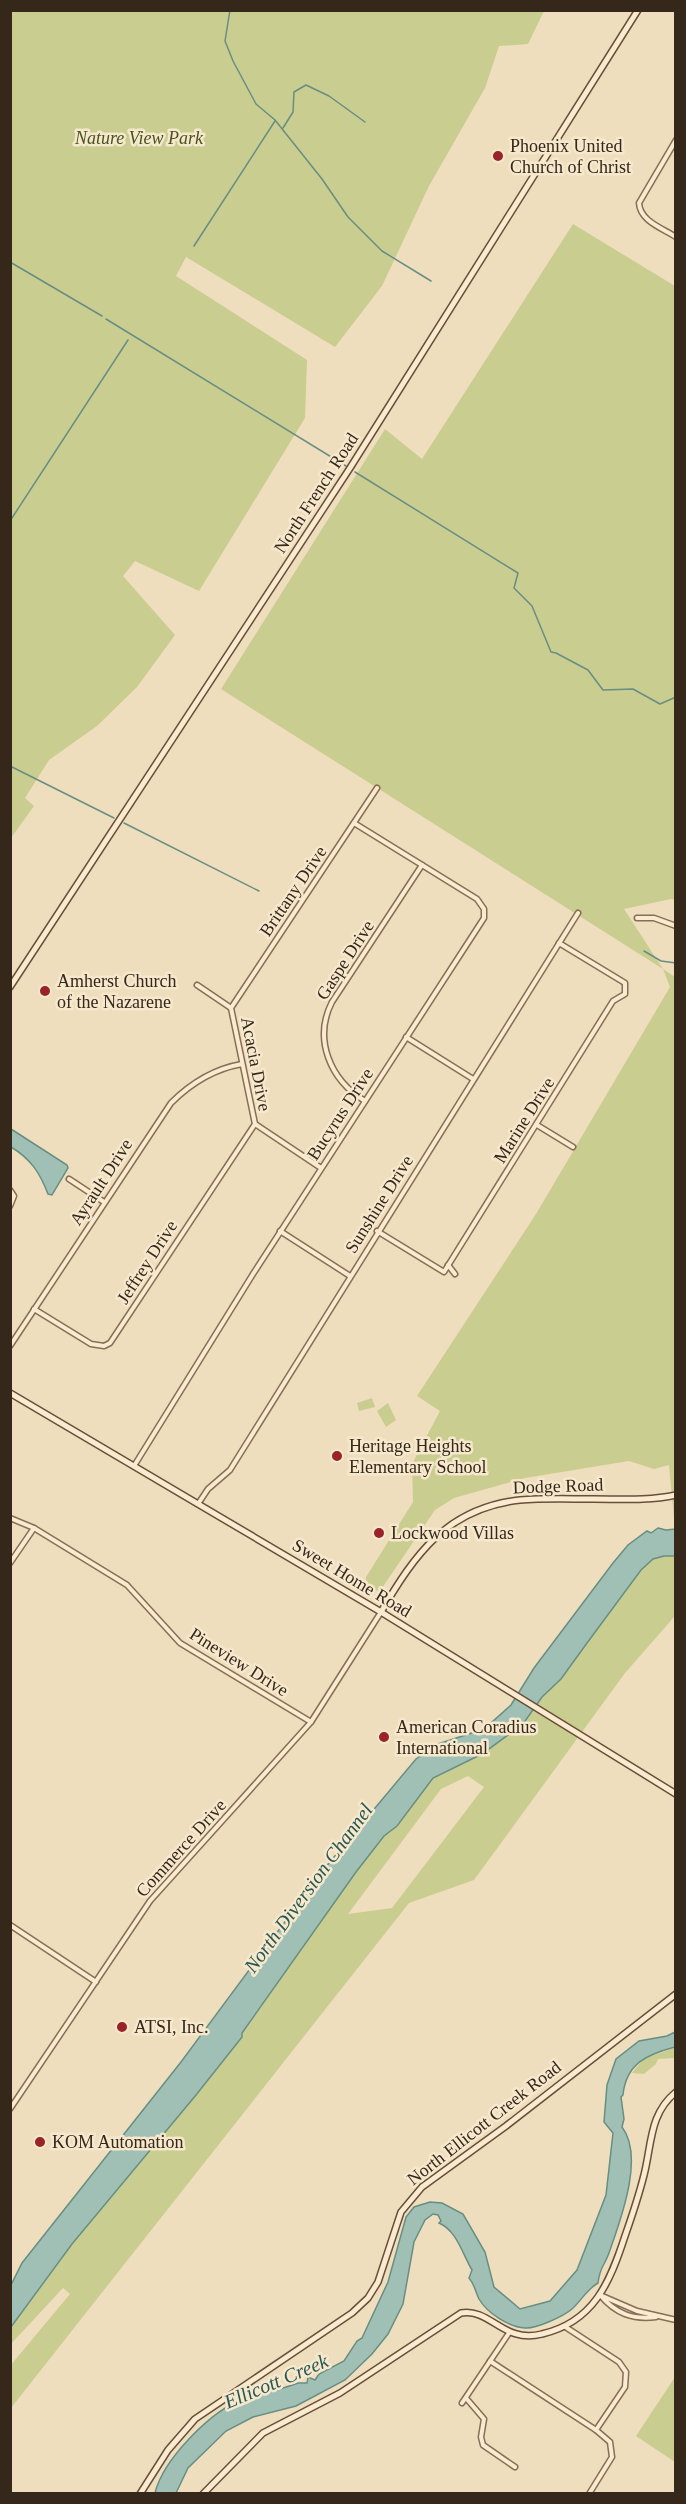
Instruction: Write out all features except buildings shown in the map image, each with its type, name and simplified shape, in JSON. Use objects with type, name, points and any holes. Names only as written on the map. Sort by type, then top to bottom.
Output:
[{"type":"main road","name":"North French Road","points":[[10,987],[350,468],[638,10]]},
{"type":"main road","name":"Sweet Home Road","points":[[10,1392],[381,1612],[675,1794]]},
{"type":"main road","name":"Dodge Road","points":[[381,1612],[410,1565],[429,1542],[456,1521],[476,1511],[497,1504],[521,1500],[646,1500],[675,1495]]},
{"type":"main road","name":"North Ellicott Creek Road","points":[[140,2493],[168,2450],[195,2419],[352,2313],[368,2298],[382,2271],[400,2212],[422,2187],[506,2126],[675,1994]]},
{"type":"main road","points":[[203,2493],[252,2442],[267,2431],[340,2393],[461,2313],[475,2313],[509,2333],[534,2336],[564,2326],[585,2312],[600,2295],[613,2274],[644,2175],[656,2116],[675,2092]]},
{"type":"street","points":[[675,140],[642,194],[639,203],[641,213],[646,219],[675,237]]},
{"type":"street","name":"Brittany Drive","points":[[231,1008],[377,788]]},
{"type":"street","name":"Bucyrus Drive","points":[[134,1466],[280,1231],[482,921],[484,913],[479,900],[354,823]]},
{"type":"street","name":"Gaspe Drive","points":[[365,1101],[346,1087],[331,1066],[324,1038],[327,1014],[332,1002],[422,866]]},
{"type":"street","name":"Sunshine Drive","points":[[198,1504],[208,1490],[230,1470],[377,1231],[578,913]]},
{"type":"street","points":[[637,918],[654,918],[675,926]]},
{"type":"street","name":"Marine Drive","points":[[448,1265],[614,1001],[625,994],[625,983],[559,943]]},
{"type":"street","name":"Acacia Drive","points":[[197,985],[231,1008],[255,1124],[321,1168]]},
{"type":"street","points":[[406,1037],[473,1079]]},
{"type":"street","name":"Ayrault Drive","points":[[10,1346],[162,1114],[180,1094],[210,1073],[242,1064]]},
{"type":"street","name":"Jeffrey Drive","points":[[34,1310],[92,1344],[104,1346],[110,1343],[255,1124]]},
{"type":"street","points":[[537,1125],[573,1147]]},
{"type":"street","points":[[69,1179],[104,1202]]},
{"type":"street","points":[[10,1190],[14,1200],[10,1206]]},
{"type":"street","points":[[280,1231],[350,1276]]},
{"type":"street","points":[[377,1231],[444,1272],[448,1265],[455,1274]]},
{"type":"street","name":"Pineview Drive","points":[[10,1518],[34,1528],[127,1585],[185,1646],[311,1722]]},
{"type":"street","points":[[10,1563],[34,1528]]},
{"type":"street","name":"Commerce Drive","points":[[10,2109],[150,1901],[311,1722],[381,1612]]},
{"type":"street","points":[[10,1925],[96,1982]]},
{"type":"street","points":[[600,2295],[609,2306],[628,2316],[641,2319],[656,2317]]},
{"type":"street","points":[[600,2295],[656,2317],[675,2320]]},
{"type":"street","points":[[564,2326],[619,2362],[626,2372],[624,2387],[596,2430]]},
{"type":"street","points":[[462,2403],[509,2333]]},
{"type":"street","points":[[490,2361],[596,2430],[610,2442],[612,2457],[589,2493]]},
{"type":"street","points":[[466,2398],[484,2419],[481,2437],[483,2445],[515,2467]]},
{"type":"green space","name":"Nature View Park","points":[[11,10],[544,11],[528,44],[499,46],[485,88],[429,186],[382,286],[335,347],[186,257],[176,276],[307,360],[305,418],[199,591],[135,561],[123,576],[175,635],[137,687],[97,726],[49,760],[25,798],[34,806],[11,838]]},
{"type":"green space","points":[[573,224],[675,286],[675,900],[624,909],[663,969],[221,689],[385,429],[422,459]]},
{"type":"green space","points":[[663,969],[675,977],[675,1529],[669,1465],[654,1469],[629,1461],[525,1478],[454,1498],[435,1510],[380,1591],[366,1588],[366,1577],[413,1502],[412,1464],[440,1411],[417,1396],[536,1214],[670,987]]},
{"type":"green space","points":[[372,1398],[375,1407],[359,1411],[357,1403]]},
{"type":"green space","points":[[388,1403],[396,1420],[386,1427],[377,1411]]},
{"type":"green space","points":[[675,1556],[675,1616],[625,1673],[474,1880],[409,1903],[11,2408],[10,2366],[70,2294],[63,2288],[11,2344],[11,2327],[72,2244],[242,2037],[242,2033],[356,1872],[384,1836],[397,1826],[433,1778],[482,1754],[523,1724],[542,1697],[561,1679],[641,1570],[653,1559]],"holes":[[[468,1776],[484,1787],[392,1908],[348,1914],[441,1789]]]},
{"type":"green space","points":[[675,2048],[675,2058],[658,2059],[656,2064],[644,2074],[632,2073],[644,2058]]},
{"type":"green space","points":[[675,2377],[675,2462],[636,2436]]},
{"type":"water","points":[[11,1129],[67,1165],[68,1168],[52,1195],[48,1194],[42,1179],[29,1162],[11,1147]]},
{"type":"water","points":[[658,1528],[675,1529],[675,1556],[653,1559],[641,1570],[561,1679],[542,1697],[523,1724],[482,1754],[433,1778],[397,1826],[384,1836],[356,1872],[242,2033],[242,2037],[72,2244],[11,2327],[11,2285],[22,2263],[181,2062],[324,1869],[416,1759],[438,1744],[484,1729],[511,1705],[534,1668],[613,1563],[628,1545],[647,1531],[651,1533]]},
{"type":"water","name":"Ellicott Creek","points":[[675,2032],[675,2047],[656,2053],[640,2062],[625,2084],[621,2097],[624,2119],[622,2127],[631,2155],[631,2172],[624,2207],[598,2283],[572,2309],[550,2322],[530,2328],[512,2325],[499,2318],[479,2299],[469,2278],[472,2270],[458,2243],[450,2231],[439,2223],[441,2221],[438,2215],[433,2214],[425,2220],[414,2242],[403,2304],[388,2334],[372,2354],[345,2380],[296,2406],[253,2417],[226,2431],[188,2468],[176,2493],[155,2493],[160,2480],[178,2452],[203,2425],[217,2414],[244,2399],[298,2383],[307,2383],[308,2377],[315,2380],[319,2374],[344,2361],[357,2341],[362,2338],[388,2282],[406,2217],[414,2207],[430,2202],[442,2203],[463,2214],[485,2252],[494,2287],[520,2309],[550,2301],[577,2270],[606,2195],[613,2133],[604,2122],[607,2085],[616,2059],[639,2041],[667,2036]]},
{"type":"waterway","points":[[230,10],[225,41],[256,104],[275,120],[322,179],[348,217],[382,251],[431,281]]},
{"type":"waterway","points":[[283,128],[293,112],[294,92],[306,85],[329,96],[365,122]]},
{"type":"waterway","points":[[194,246],[275,121]]},
{"type":"waterway","points":[[10,262],[102,316]]},
{"type":"waterway","points":[[106,319],[346,466]]},
{"type":"waterway","points":[[10,521],[128,340]]},
{"type":"waterway","points":[[355,472],[518,573],[514,588],[532,606],[551,652],[588,670],[603,690],[633,689],[660,704],[676,697]]},
{"type":"waterway","points":[[10,766],[114,818]]},
{"type":"waterway","points":[[124,823],[259,891]]},
{"type":"waterway","points":[[644,951],[661,961],[676,963]]},
{"type":"place","name":"Phoenix United Church of Christ","points":[[498,156]]},
{"type":"place","name":"Amherst Church of the Nazarene","points":[[45,991]]},
{"type":"place","name":"Heritage Heights Elementary School","points":[[337,1456]]},
{"type":"place","name":"Lockwood Villas","points":[[379,1533]]},
{"type":"place","name":"American Coradius International","points":[[384,1737]]},
{"type":"place","name":"ATSI, Inc.","points":[[122,2027]]},
{"type":"place","name":"KOM Automation","points":[[40,2142]]},
{"type":"water label","name":"North Diversion Channel","points":[[308,1888]]}]
